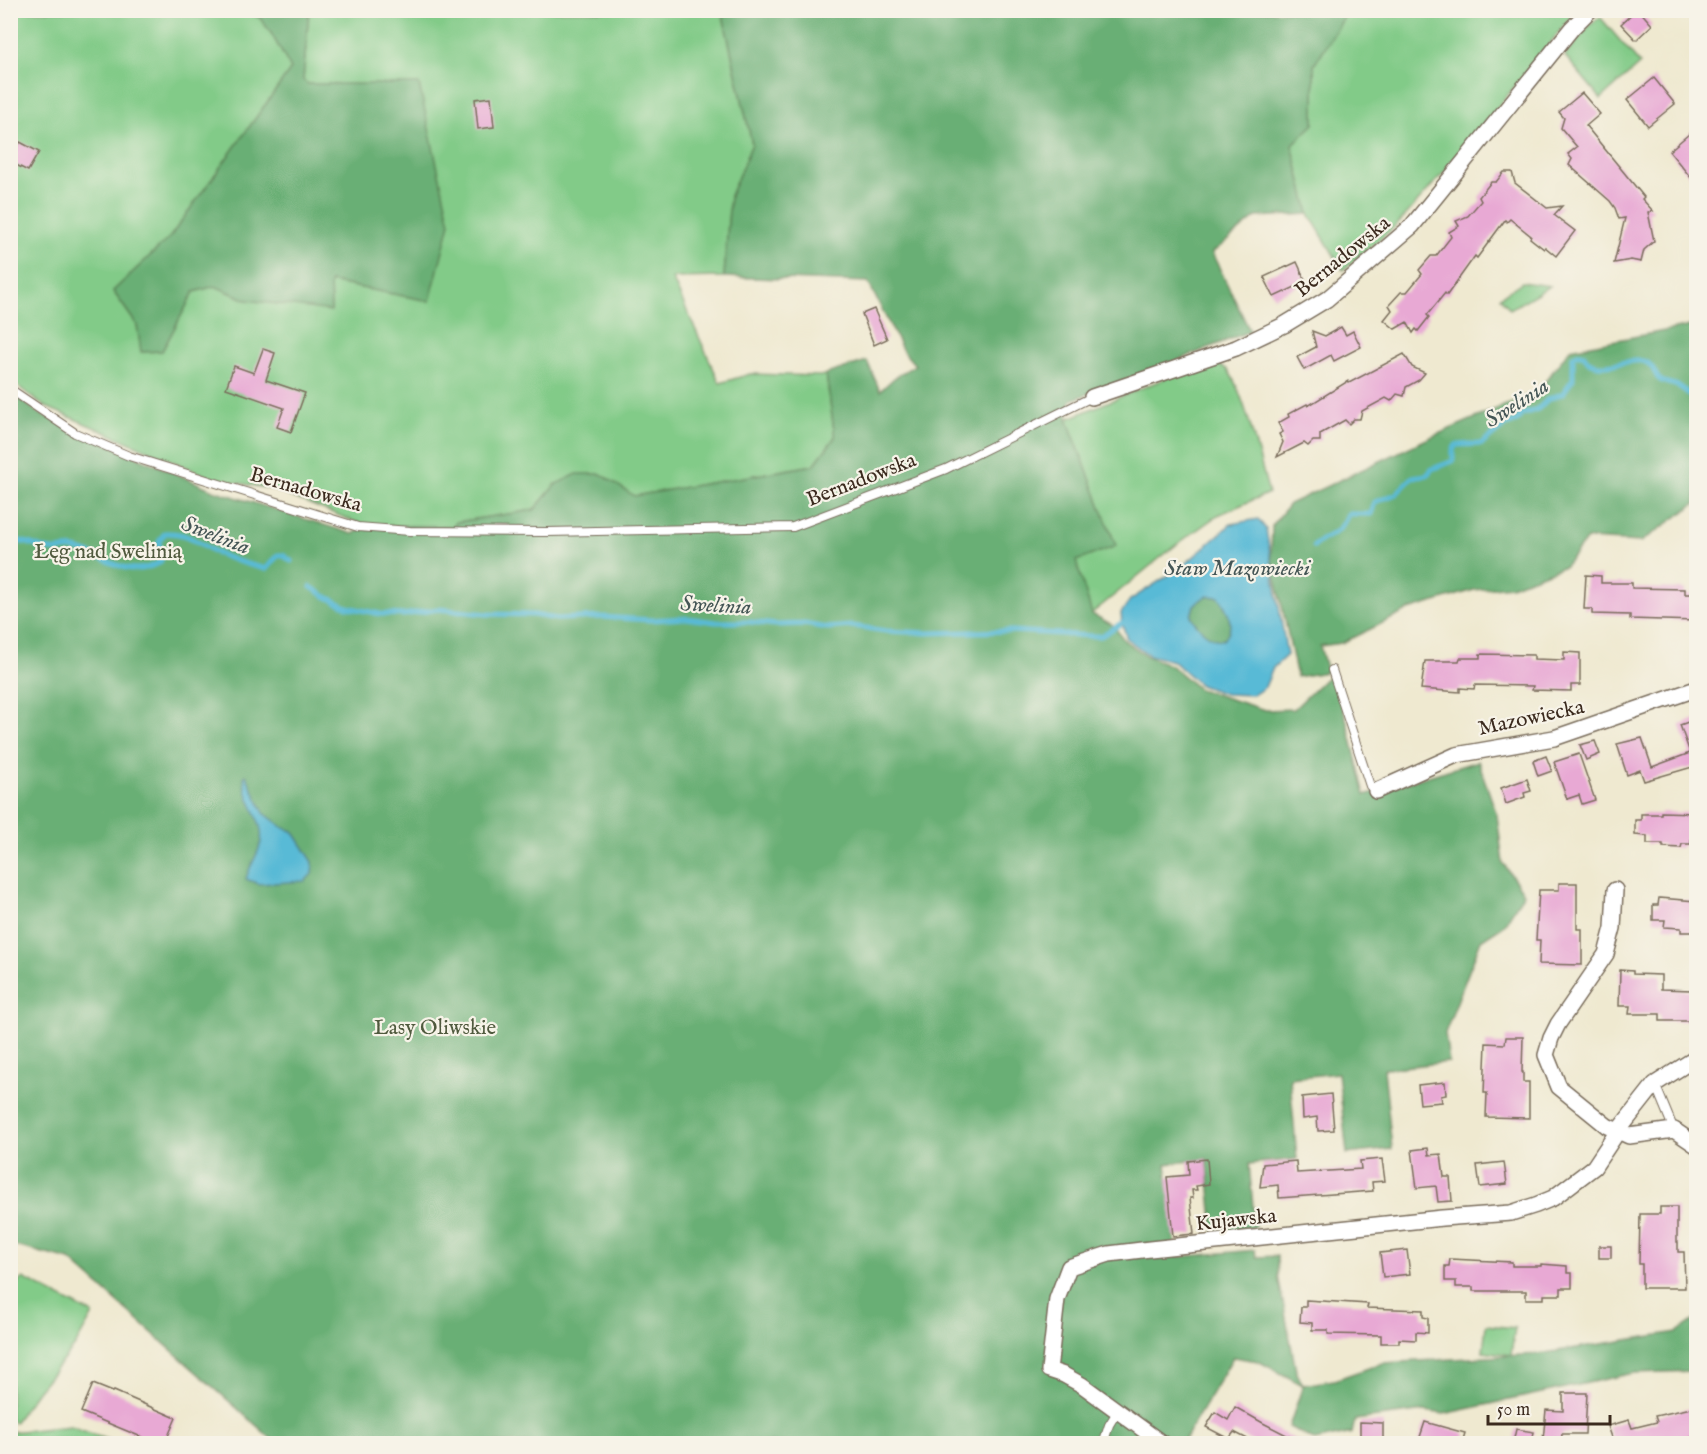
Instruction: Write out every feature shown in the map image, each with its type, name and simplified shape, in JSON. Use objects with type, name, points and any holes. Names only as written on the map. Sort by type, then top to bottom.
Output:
[{"type":"street","name":"Bernadowska","points":[[1092,397],[1236,348],[1284,325],[1327,299],[1412,226],[1572,28],[1590,10]]},
{"type":"street","name":"Mazowiecka","points":[[1376,791],[1456,755],[1554,738],[1696,689]]},
{"type":"street","points":[[1615,890],[1613,928],[1606,954],[1558,1024],[1546,1055],[1559,1087],[1608,1126],[1629,1136],[1674,1130],[1696,1145]]},
{"type":"street","name":"Kujawska","points":[[1163,1443],[1075,1381],[1049,1370],[1057,1299],[1068,1267],[1109,1254],[1140,1250],[1430,1219],[1511,1213],[1553,1198],[1594,1167],[1618,1131],[1655,1084],[1696,1058]]},
{"type":"lane","name":"Bernadowska","points":[[10,389],[75,433],[129,456],[358,527],[410,531],[524,532],[793,527],[946,469],[1092,397]]},
{"type":"lane","points":[[1332,670],[1370,786],[1376,791]]},
{"type":"lane","points":[[1655,1084],[1674,1130]]},
{"type":"lane","points":[[1103,1443],[1109,1425],[1117,1412]]},
{"type":"green space","points":[[11,11],[247,11],[260,18],[291,69],[170,237],[113,291],[137,325],[142,352],[162,351],[194,292],[215,286],[247,300],[331,310],[330,282],[430,301],[419,85],[308,84],[303,81],[309,11],[722,11],[752,144],[730,196],[724,277],[672,278],[720,383],[750,374],[821,376],[826,374],[835,437],[814,465],[634,496],[601,474],[556,484],[534,510],[457,522],[452,526],[366,526],[271,489],[212,478],[44,406],[11,381]]},
{"type":"green space","points":[[247,11],[309,11],[303,80],[308,84],[419,84],[450,223],[430,301],[330,282],[331,311],[247,300],[215,286],[194,292],[162,351],[141,352],[137,325],[113,291],[170,237],[291,69],[260,18]]},
{"type":"green space","name":"Lasy Oliwskie","points":[[722,11],[1348,11],[1314,65],[1314,124],[1292,145],[1309,214],[1256,217],[1212,253],[1250,331],[1154,370],[1071,400],[1067,419],[1116,546],[1076,561],[1092,614],[1113,625],[1125,641],[1147,656],[1170,665],[1199,689],[1265,710],[1294,709],[1330,674],[1346,718],[1365,795],[1478,761],[1497,815],[1503,863],[1524,893],[1504,925],[1481,940],[1445,1033],[1449,1062],[1384,1069],[1392,1149],[1347,1154],[1338,1073],[1290,1078],[1297,1159],[1249,1164],[1255,1227],[1214,1232],[1207,1159],[1166,1164],[1177,1257],[1255,1250],[1256,1257],[1277,1256],[1278,1276],[1296,1371],[1303,1385],[1258,1361],[1233,1357],[1184,1443],[276,1443],[70,1260],[11,1245],[10,392],[40,414],[213,490],[353,534],[366,526],[452,526],[457,522],[534,510],[556,484],[577,474],[601,474],[634,496],[814,465],[835,437],[826,374],[867,361],[880,391],[894,378],[915,365],[903,351],[868,282],[724,277],[730,196],[752,144]]},
{"type":"green space","points":[[1348,11],[1576,11],[1454,161],[1398,224],[1343,270],[1309,214],[1292,145],[1314,124],[1314,65]]},
{"type":"green space","points":[[1600,17],[1640,64],[1601,99],[1565,56],[1589,26]]},
{"type":"green space","points":[[1522,282],[1550,286],[1510,309],[1500,297]]},
{"type":"green space","points":[[1696,325],[1696,503],[1641,542],[1587,539],[1565,566],[1511,586],[1474,590],[1409,610],[1342,643],[1320,646],[1327,672],[1297,677],[1271,555],[1272,526],[1289,504],[1429,438],[1538,391],[1570,349]]},
{"type":"green space","points":[[1202,363],[1219,365],[1231,375],[1244,406],[1269,493],[1218,515],[1176,545],[1091,614],[1075,561],[1116,546],[1067,419]]},
{"type":"green space","points":[[1206,596],[1219,597],[1228,613],[1229,630],[1223,640],[1213,638],[1204,632],[1191,616],[1194,605]]},
{"type":"green space","points":[[23,1278],[93,1314],[75,1346],[14,1423],[10,1420],[11,1288]]},
{"type":"green space","points":[[1696,1319],[1696,1371],[1634,1373],[1444,1414],[1425,1411],[1355,1420],[1352,1433],[1315,1441],[1289,1427],[1303,1385],[1334,1380],[1383,1363],[1539,1354],[1677,1332]]},
{"type":"green space","points":[[1486,1325],[1515,1328],[1511,1355],[1483,1351]]},
{"type":"green space","points":[[71,1426],[116,1443],[11,1443],[11,1432]]},
{"type":"water","name":"Staw Mazowiecki","points":[[1258,519],[1266,529],[1287,655],[1273,668],[1265,687],[1253,695],[1225,694],[1200,685],[1173,661],[1149,655],[1127,639],[1122,623],[1121,613],[1130,600],[1183,566],[1231,524]],"holes":[[[1206,596],[1219,597],[1228,613],[1230,625],[1223,640],[1213,638],[1204,632],[1191,616],[1194,605]]]},
{"type":"water","points":[[246,775],[264,813],[284,828],[293,831],[313,862],[312,874],[305,881],[259,884],[246,879],[259,850],[261,831],[246,791],[244,777]]},
{"type":"building","points":[[1636,10],[1639,10],[1652,25],[1636,40],[1621,24]]},
{"type":"building","points":[[1654,78],[1675,104],[1648,126],[1627,100]]},
{"type":"building","points":[[1582,93],[1600,114],[1586,126],[1653,211],[1648,212],[1654,241],[1644,250],[1641,262],[1631,260],[1614,263],[1625,218],[1619,219],[1610,201],[1569,165],[1572,159],[1568,154],[1577,147],[1561,128],[1564,118],[1559,112]]},
{"type":"building","points":[[491,97],[494,127],[478,129],[475,99]]},
{"type":"building","points":[[1696,128],[1696,184],[1669,151]]},
{"type":"building","points":[[20,142],[39,152],[28,171],[10,162]]},
{"type":"building","points":[[1504,172],[1512,172],[1515,183],[1547,208],[1562,206],[1554,215],[1575,231],[1556,256],[1530,238],[1531,236],[1510,219],[1507,222],[1505,220],[1447,295],[1445,293],[1427,315],[1429,317],[1418,331],[1416,329],[1413,333],[1407,322],[1395,329],[1384,320],[1392,310],[1389,305],[1401,292],[1407,292],[1422,274],[1419,270],[1431,256],[1436,256],[1451,237],[1449,232],[1459,226],[1456,221],[1468,216],[1481,201],[1479,197],[1491,182],[1496,182]]},
{"type":"building","points":[[1297,262],[1306,282],[1274,297],[1264,277]]},
{"type":"building","points":[[874,309],[887,339],[874,345],[862,314]]},
{"type":"building","points":[[1341,327],[1346,335],[1353,331],[1361,347],[1334,361],[1331,355],[1304,370],[1297,357],[1316,347],[1312,331],[1325,336]]},
{"type":"building","points":[[263,349],[275,353],[266,380],[305,393],[291,432],[277,427],[284,408],[226,388],[234,366],[254,373]]},
{"type":"building","points":[[1404,354],[1412,367],[1425,373],[1419,380],[1406,387],[1404,396],[1397,394],[1391,401],[1386,398],[1362,411],[1360,419],[1354,419],[1349,424],[1345,420],[1320,434],[1320,441],[1313,441],[1308,446],[1304,443],[1277,457],[1283,442],[1279,434],[1283,432],[1278,423],[1289,417],[1288,414],[1307,404],[1308,406],[1348,381],[1349,383]]},
{"type":"building","points":[[1586,575],[1601,576],[1601,583],[1632,583],[1632,588],[1685,589],[1685,594],[1696,594],[1696,621],[1630,619],[1630,615],[1592,614],[1592,609],[1584,609]]},
{"type":"building","points":[[1564,652],[1580,653],[1580,685],[1571,685],[1571,691],[1532,690],[1533,686],[1475,685],[1474,689],[1460,688],[1460,692],[1421,689],[1425,661],[1459,661],[1460,658],[1480,658],[1480,654],[1534,655],[1534,659],[1564,660]]},
{"type":"building","points":[[1696,719],[1696,766],[1644,781],[1640,770],[1627,775],[1617,744],[1642,738],[1652,767],[1690,753],[1680,725]]},
{"type":"building","points":[[1595,741],[1600,754],[1586,760],[1580,745]]},
{"type":"building","points":[[1579,754],[1595,800],[1582,804],[1579,795],[1567,799],[1554,762]]},
{"type":"building","points":[[1546,756],[1552,771],[1538,776],[1533,761]]},
{"type":"building","points":[[1527,779],[1531,791],[1524,793],[1525,797],[1506,804],[1501,788]]},
{"type":"building","points":[[1661,812],[1696,813],[1696,841],[1691,840],[1691,844],[1682,844],[1681,848],[1663,847],[1663,844],[1647,844],[1647,836],[1635,835],[1635,820],[1641,820],[1641,814],[1661,814]]},
{"type":"building","points":[[1559,883],[1577,883],[1577,929],[1582,929],[1582,965],[1539,964],[1540,940],[1536,940],[1539,890],[1559,890]]},
{"type":"building","points":[[1659,898],[1696,901],[1696,932],[1681,932],[1681,928],[1664,927],[1665,920],[1653,920],[1653,905],[1658,905]]},
{"type":"building","points":[[1620,970],[1633,971],[1633,974],[1661,975],[1661,989],[1692,990],[1692,1021],[1660,1021],[1660,1014],[1629,1014],[1630,1006],[1619,1006]]},
{"type":"building","points":[[1506,1037],[1523,1037],[1522,1072],[1523,1082],[1529,1082],[1529,1118],[1486,1117],[1487,1093],[1484,1093],[1486,1043],[1505,1044]]},
{"type":"building","points":[[1445,1082],[1446,1095],[1441,1096],[1442,1102],[1420,1104],[1418,1085]]},
{"type":"building","points":[[1331,1094],[1334,1130],[1318,1131],[1317,1117],[1303,1119],[1302,1097]]},
{"type":"building","points":[[1428,1148],[1429,1155],[1441,1154],[1444,1177],[1450,1177],[1452,1201],[1438,1202],[1436,1186],[1417,1188],[1412,1150]]},
{"type":"building","points":[[1207,1159],[1209,1184],[1196,1186],[1197,1190],[1192,1190],[1193,1198],[1190,1198],[1194,1234],[1173,1236],[1167,1177],[1189,1175],[1188,1161]]},
{"type":"building","points":[[1382,1159],[1385,1181],[1372,1182],[1373,1191],[1279,1198],[1278,1185],[1260,1187],[1263,1164],[1296,1161],[1297,1173],[1361,1169],[1360,1161]]},
{"type":"building","points":[[1504,1162],[1507,1184],[1480,1187],[1477,1165]]},
{"type":"building","points":[[1660,1207],[1677,1207],[1677,1242],[1678,1252],[1684,1252],[1685,1288],[1642,1288],[1642,1264],[1639,1264],[1640,1214],[1660,1214]]},
{"type":"building","points":[[1599,1246],[1611,1246],[1611,1258],[1599,1258]]},
{"type":"building","points":[[1407,1250],[1410,1274],[1383,1277],[1380,1253]]},
{"type":"building","points":[[1450,1259],[1512,1262],[1512,1266],[1541,1266],[1541,1264],[1567,1266],[1567,1273],[1572,1273],[1572,1288],[1561,1288],[1561,1295],[1544,1295],[1544,1299],[1526,1299],[1526,1291],[1473,1291],[1473,1287],[1456,1287],[1456,1281],[1445,1281],[1445,1266],[1449,1266]]},
{"type":"building","points":[[1306,1300],[1368,1304],[1367,1308],[1423,1310],[1423,1317],[1428,1318],[1428,1333],[1416,1332],[1416,1340],[1399,1339],[1399,1343],[1381,1343],[1381,1335],[1328,1334],[1328,1330],[1312,1330],[1312,1323],[1300,1322],[1301,1307],[1306,1307]]},
{"type":"building","points":[[93,1384],[176,1418],[165,1443],[156,1443],[81,1412]]},
{"type":"building","points":[[1563,1393],[1587,1393],[1585,1434],[1562,1434],[1561,1442],[1543,1440],[1546,1410],[1563,1411]]},
{"type":"building","points":[[1235,1407],[1302,1443],[1255,1443],[1234,1432],[1229,1439],[1206,1427],[1215,1412],[1228,1420]]},
{"type":"building","points":[[1696,1407],[1696,1436],[1671,1443],[1614,1443],[1608,1426],[1629,1420],[1632,1428],[1657,1422],[1655,1416]]},
{"type":"building","points":[[1360,1422],[1383,1423],[1383,1443],[1360,1443]]},
{"type":"building","points":[[1425,1422],[1465,1433],[1462,1443],[1418,1443]]},
{"type":"building","points":[[1516,1429],[1534,1432],[1532,1443],[1513,1443]]},
{"type":"waterway","name":"Swelinia","points":[[1314,546],[1337,531],[1348,514],[1371,514],[1375,502],[1396,494],[1413,477],[1427,475],[1432,469],[1453,461],[1453,450],[1456,445],[1482,444],[1504,426],[1517,421],[1521,415],[1538,409],[1547,400],[1563,393],[1573,379],[1573,357],[1577,354],[1583,354],[1588,361],[1600,365],[1646,362],[1660,380],[1678,386],[1687,392],[1696,402],[1696,408]]},
{"type":"waterway","name":"Swelinia","points":[[10,541],[21,541],[51,550],[74,549],[117,565],[138,569],[161,561],[159,541],[165,533],[173,533],[187,536],[229,558],[266,569],[278,555],[283,555],[291,561]]},
{"type":"waterway","name":"Swelinia","points":[[311,587],[347,607],[380,614],[404,615],[438,609],[487,614],[534,615],[557,619],[686,618],[716,622],[804,624],[827,628],[852,626],[886,631],[927,633],[1013,631],[1091,636],[1101,636],[1122,623]]},
{"type":"park label","name":"Łęg nad Swelinią","points":[[108,551]]}]
